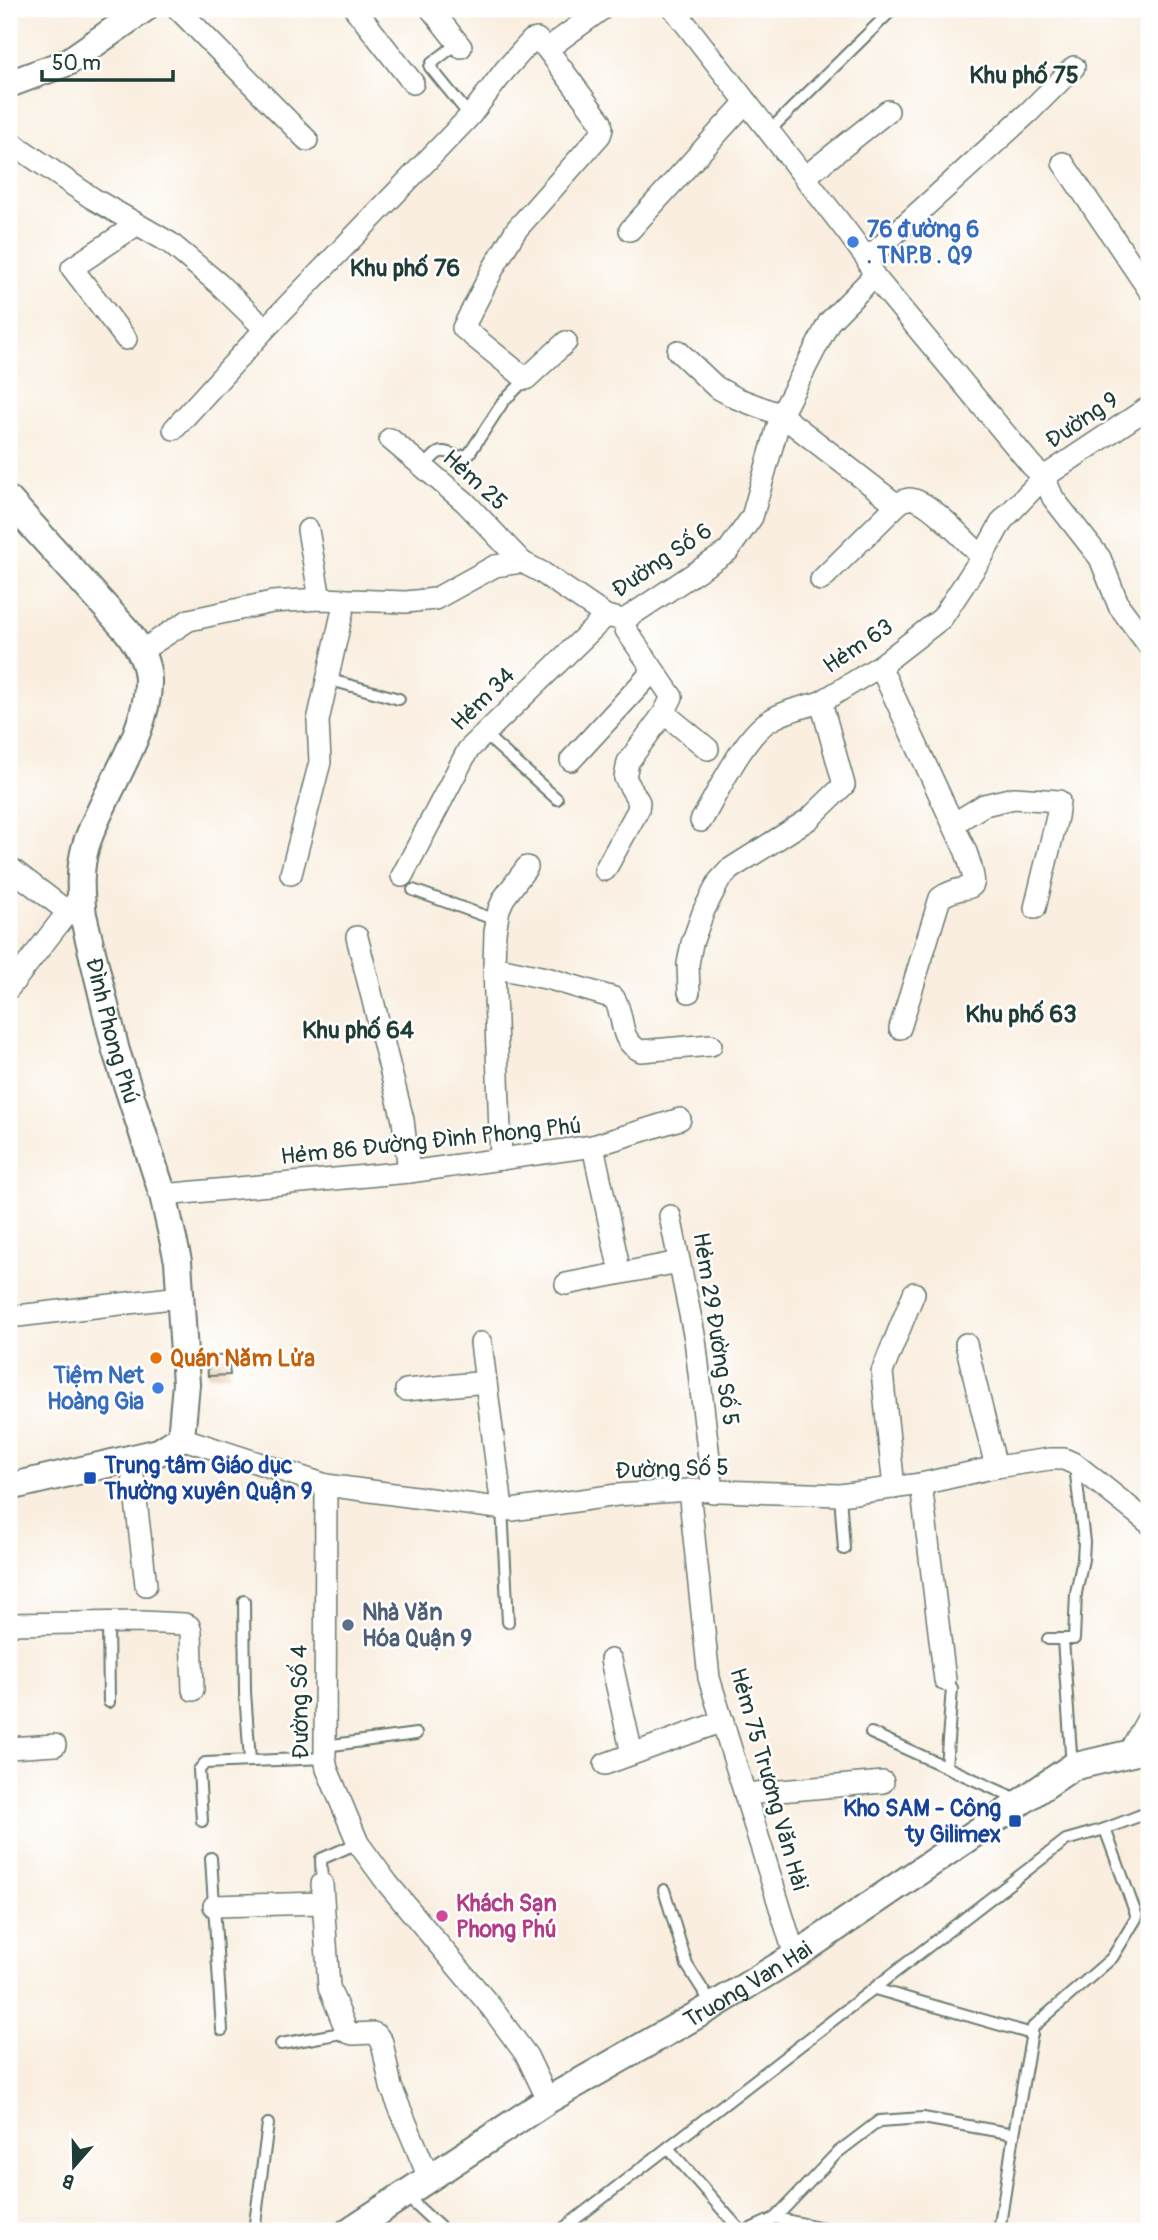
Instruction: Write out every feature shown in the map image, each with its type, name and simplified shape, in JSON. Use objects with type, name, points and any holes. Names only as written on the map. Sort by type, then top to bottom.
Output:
[{"type":"street","points":[[9,84],[68,62],[144,9]]},
{"type":"street","points":[[178,9],[307,140]]},
{"type":"street","points":[[355,9],[413,83]]},
{"type":"street","points":[[431,9],[459,45]]},
{"type":"street","points":[[547,49],[602,9]]},
{"type":"street","points":[[674,9],[870,267],[1032,466],[1044,477],[1053,498],[1100,558],[1119,606],[1149,646]]},
{"type":"street","points":[[174,429],[265,329],[470,116],[505,70],[532,40],[537,39],[601,122],[602,129],[600,135],[516,230],[463,328],[526,379],[566,342]]},
{"type":"street","name":"Đường Số 6","points":[[522,562],[615,618],[728,551],[752,517],[782,415],[830,322],[870,267],[1074,67]]},
{"type":"street","points":[[630,230],[746,102]]},
{"type":"street","points":[[804,177],[888,111]]},
{"type":"street","points":[[9,141],[92,198],[170,243],[219,284],[265,329]]},
{"type":"street","points":[[1063,163],[1149,290]]},
{"type":"street","points":[[126,339],[72,268],[136,225]]},
{"type":"street","points":[[678,351],[716,387],[736,398],[782,415],[897,505]]},
{"type":"street","name":"Đường 9","points":[[1044,477],[1149,407]]},
{"type":"street","name":"Hẻm 25","points":[[390,439],[466,502],[522,562]]},
{"type":"street","name":"Hẻm 63","points":[[690,992],[688,964],[692,943],[704,910],[719,881],[730,869],[809,819],[845,785],[821,702],[880,666],[942,618],[1002,521],[1044,477]]},
{"type":"street","points":[[821,580],[897,505],[909,499],[926,504],[982,557]]},
{"type":"street","name":"Đình Phong Phú","points":[[9,500],[128,632],[141,650],[148,678],[147,701],[139,726],[86,846],[74,903],[83,915],[116,1051],[163,1195],[178,1261],[186,1384],[181,1438]]},
{"type":"street","points":[[308,530],[320,599]]},
{"type":"street","points":[[141,650],[189,620],[272,601],[320,599],[406,602],[435,599],[495,566],[522,562]]},
{"type":"street","points":[[291,874],[320,762],[318,721],[345,600]]},
{"type":"street","points":[[605,870],[638,810],[639,802],[625,778],[628,762],[664,713],[672,697],[615,618]]},
{"type":"street","name":"Hẻm 34","points":[[407,883],[468,750],[483,733],[615,618]]},
{"type":"street","points":[[880,666],[966,852],[974,883],[968,890],[948,893],[940,898],[900,1028]]},
{"type":"street","points":[[571,760],[653,671]]},
{"type":"street","points":[[701,821],[741,753],[762,726],[780,715],[821,702]]},
{"type":"street","points":[[664,713],[708,749]]},
{"type":"street","points":[[953,824],[984,805],[1014,798],[1059,801],[1035,908]]},
{"type":"street","points":[[501,1159],[494,967],[496,920],[504,898],[527,867]]},
{"type":"street","points":[[9,988],[74,903],[10,872]]},
{"type":"street","points":[[357,937],[403,1120],[409,1172]]},
{"type":"street","points":[[494,967],[614,998],[626,1038],[631,1046],[641,1051],[711,1045]]},
{"type":"street","points":[[593,1146],[680,1119]]},
{"type":"street","name":"Hẻm 86 Đường Đình Phong Phú","points":[[163,1195],[409,1172],[593,1146],[617,1258]]},
{"type":"street","name":"Hẻm 29 Đường Số 5","points":[[670,1216],[695,1339],[713,1492]]},
{"type":"street","points":[[566,1284],[679,1262]]},
{"type":"street","points":[[894,1488],[882,1372],[914,1293]]},
{"type":"street","points":[[9,1318],[180,1297]]},
{"type":"street","points":[[481,1343],[502,1508]]},
{"type":"street","points":[[967,1344],[996,1467]]},
{"type":"street","points":[[406,1391],[486,1382]]},
{"type":"street","points":[[9,1486],[131,1460],[159,1452],[181,1438]]},
{"type":"street","name":"Đường Số 5","points":[[181,1438],[326,1485],[512,1510],[617,1495],[688,1490],[841,1495],[921,1484],[996,1467],[1051,1459],[1064,1459],[1074,1464]]},
{"type":"street","points":[[131,1460],[146,1585]]},
{"type":"street","points":[[1074,1464],[1149,1523]]},
{"type":"street","points":[[921,1484],[945,1680]]},
{"type":"street","name":"Đường Số 4","points":[[326,1485],[327,1769],[358,1843],[388,1884],[491,2007],[527,2056],[548,2100]]},
{"type":"street","name":"Hẻm 75 Trương Văn Hải","points":[[688,1490],[709,1678],[794,1956]]},
{"type":"street","points":[[9,1624],[108,1622],[179,1623],[188,1626],[192,1643],[193,1690]]},
{"type":"street","points":[[611,1660],[632,1754]]},
{"type":"street","points":[[1139,1751],[1149,1717]]},
{"type":"street","points":[[605,1764],[723,1721]]},
{"type":"street","points":[[9,1748],[55,1745]]},
{"type":"street","name":"Truong Van Hai","points":[[349,2231],[548,2100],[713,2006],[794,1956],[1072,1767],[1139,1751]]},
{"type":"street","points":[[745,1794],[883,1782]]},
{"type":"street","points":[[214,1906],[323,1894],[329,1987],[347,2032],[373,2033],[382,2042],[391,2087],[429,2178]]},
{"type":"lane","points":[[769,131],[894,9]]},
{"type":"lane","points":[[1140,9],[1149,19]]},
{"type":"lane","points":[[459,45],[430,67],[470,116]]},
{"type":"lane","points":[[423,468],[438,451],[444,450],[459,457],[469,454],[503,402],[526,379]]},
{"type":"lane","points":[[327,679],[400,699]]},
{"type":"lane","points":[[483,733],[557,799]]},
{"type":"lane","points":[[407,883],[496,920]]},
{"type":"lane","points":[[1048,1639],[1074,1639],[1076,1593],[1084,1542],[1074,1464]]},
{"type":"lane","points":[[841,1495],[844,1549]]},
{"type":"lane","points":[[502,1508],[508,1622]]},
{"type":"lane","points":[[244,1601],[245,1692],[250,1761]]},
{"type":"lane","points":[[108,1622],[109,1702]]},
{"type":"lane","points":[[1063,1640],[1072,1767]]},
{"type":"lane","points":[[945,1680],[952,1688],[946,1766]]},
{"type":"lane","points":[[871,1733],[1022,1801]]},
{"type":"lane","points":[[202,1821],[199,1778],[201,1765],[205,1763],[250,1761],[325,1752],[416,1734]]},
{"type":"lane","points":[[561,2231],[1066,1840],[1149,1812]]},
{"type":"lane","points":[[999,2231],[1033,2026],[1112,1958],[1143,1917],[1105,1829]]},
{"type":"lane","points":[[323,1894],[321,1859],[358,1843]]},
{"type":"lane","points":[[211,1858],[222,2030]]},
{"type":"lane","points":[[664,1890],[687,1965],[713,2006]]},
{"type":"lane","points":[[875,1989],[1032,2034]]},
{"type":"lane","points":[[281,2044],[347,2032]]},
{"type":"lane","points":[[669,2149],[744,2231],[775,2218],[836,2153],[879,2120],[923,2118],[1014,2134]]},
{"type":"lane","points":[[254,2231],[268,2124]]},
{"type":"lane","points":[[405,2195],[444,2231]]},
{"type":"lane","points":[[775,2218],[839,2231]]},
{"type":"building","points":[[228,1355],[230,1375],[208,1376],[207,1357]]},
{"type":"place","name":"76 đường 6 . TNP.B . Q9","points":[[853,242]]},
{"type":"place","name":"Quán Năm Lửa","points":[[156,1358]]},
{"type":"place","name":"Tiệm Net Hoàng Gia","points":[[158,1388]]},
{"type":"place","name":"Trung tâm Giáo dục Thường xuyên Quận 9","points":[[90,1478]]},
{"type":"place","name":"Nhà Văn Hóa Quận 9","points":[[348,1625]]},
{"type":"place","name":"Kho SAM - Công ty Gilimex","points":[[1015,1821]]},
{"type":"place","name":"Khách Sạn Phong Phú","points":[[442,1916]]},
{"type":"district","name":"Khu phố 75","points":[[1024,75]]},
{"type":"district","name":"Khu phố 76","points":[[405,268]]},
{"type":"district","name":"Khu phố 63","points":[[1021,1014]]},
{"type":"district","name":"Khu phố 64","points":[[358,1030]]}]
